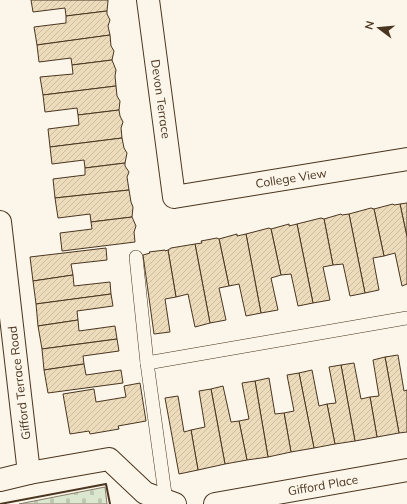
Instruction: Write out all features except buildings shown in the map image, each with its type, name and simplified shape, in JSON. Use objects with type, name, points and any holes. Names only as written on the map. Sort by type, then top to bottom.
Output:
[{"type":"street","name":"Devon Terrace","points":[[148,0],[174,197]]},
{"type":"street","name":"College View","points":[[174,197],[407,159]]},
{"type":"street","name":"Gifford Terrace Road","points":[[0,222],[29,473]]},
{"type":"street","points":[[0,480],[29,473],[108,459],[145,493],[170,503]]},
{"type":"street","name":"Gifford Place","points":[[215,504],[407,470]]},
{"type":"lane","points":[[136,257],[147,363],[170,503]]},
{"type":"lane","points":[[147,363],[407,318]]},
{"type":"green space","points":[[105,487],[107,504],[19,504]]},
{"type":"wall","points":[[0,504],[106,484],[110,504]]}]
